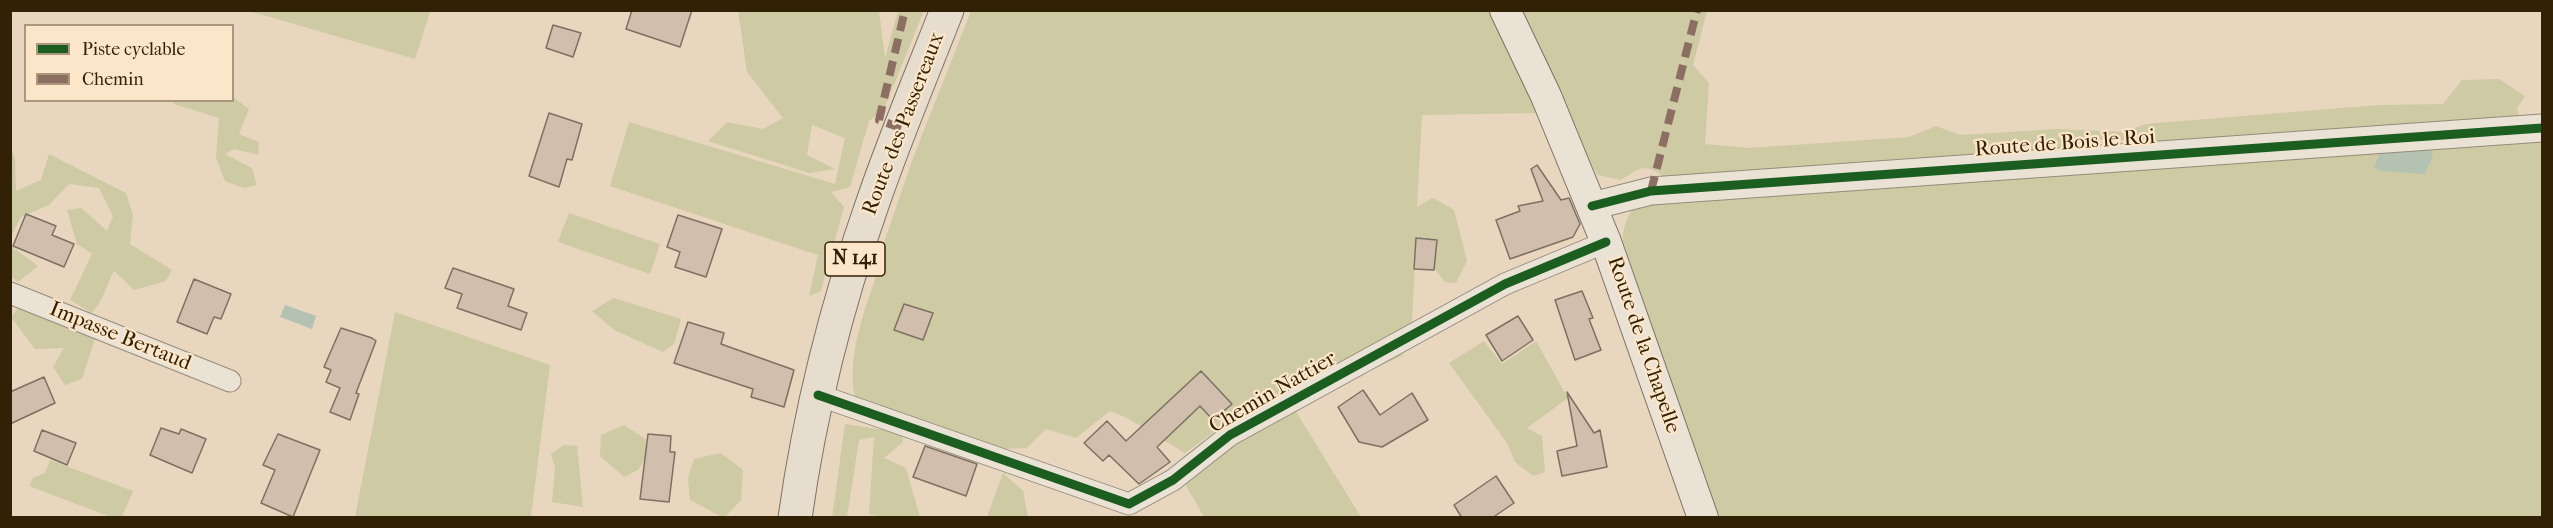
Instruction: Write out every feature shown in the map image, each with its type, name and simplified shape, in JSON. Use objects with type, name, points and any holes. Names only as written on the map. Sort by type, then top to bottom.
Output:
[{"type":"main road","name":"Route des Passereaux","points":[[795,518],[803,460],[838,314],[873,203],[947,10]]},
{"type":"main road","name":"Route de la Chapelle","points":[[1505,10],[1546,96],[1592,206],[1703,518]]},
{"type":"street","name":"Route de Bois le Roi","points":[[1592,206],[1651,191],[2542,128]]},
{"type":"street","name":"Chemin Nattier","points":[[818,395],[1129,504],[1173,480],[1230,435],[1505,284],[1606,242]]},
{"type":"street","name":"Impasse Bertaud","points":[[10,293],[230,381]]},
{"type":"shaded area","points":[[738,10],[879,11],[885,58],[898,11],[924,11],[884,109],[869,121],[850,187],[831,192],[844,207],[821,291],[809,296],[818,255],[610,186],[629,122],[835,184],[845,138],[812,125],[807,155],[835,169],[809,173],[708,141],[727,122],[763,129],[783,118],[747,72]]},
{"type":"shaded area","points":[[249,11],[430,12],[415,59]]},
{"type":"shaded area","points":[[971,11],[1490,11],[1538,113],[1422,115],[1417,207],[1433,198],[1454,210],[1467,261],[1456,283],[1445,282],[1426,258],[1417,234],[1411,335],[1402,356],[1324,391],[1290,402],[1361,517],[1204,517],[1180,475],[1239,431],[1237,415],[1185,453],[1127,418],[1110,411],[1076,438],[1046,429],[1027,448],[1001,449],[855,397],[853,364],[855,346],[882,261],[878,260],[912,161]]},
{"type":"shaded area","points":[[1515,11],[1707,11],[1693,65],[1709,83],[1705,144],[1749,148],[1909,137],[1936,126],[1960,135],[2057,129],[2124,132],[2145,124],[2379,105],[2443,104],[2462,80],[2499,79],[2525,96],[2517,108],[2524,137],[2542,136],[2542,517],[1716,517],[1623,241],[1624,229],[1631,212],[1644,199],[1670,181],[1656,171],[1646,168],[1635,171],[1621,180],[1598,175],[1576,141]],"holes":[[[2078,139],[2151,141],[2191,156],[1859,180],[1895,159],[2063,150]]]},
{"type":"shaded area","points":[[234,98],[249,109],[239,134],[259,142],[258,155],[234,149],[225,154],[252,168],[257,185],[244,188],[225,181],[216,158],[219,118],[173,102],[234,102]]},
{"type":"shaded area","points":[[10,147],[15,158],[16,191],[41,180],[49,154],[126,193],[133,215],[130,244],[172,270],[166,281],[134,290],[114,271],[102,298],[92,313],[70,300],[92,254],[77,244],[67,210],[81,208],[107,231],[113,216],[99,188],[69,184],[49,205],[21,217],[11,237]]},
{"type":"shaded area","points":[[2430,149],[2433,156],[2425,174],[2380,171],[2374,168],[2380,152]]},
{"type":"shaded area","points":[[569,213],[660,244],[650,274],[558,242]]},
{"type":"shaded area","points":[[11,246],[38,266],[18,282],[11,277]]},
{"type":"shaded area","points":[[29,295],[96,336],[82,379],[65,385],[53,367],[64,348],[35,349],[11,317]]},
{"type":"shaded area","points":[[614,298],[681,319],[674,344],[663,352],[614,330],[592,311]]},
{"type":"shaded area","points":[[285,305],[316,316],[312,329],[280,317]]},
{"type":"shaded area","points":[[395,312],[550,365],[531,517],[355,517]]},
{"type":"shaded area","points":[[1484,341],[1502,364],[1536,341],[1568,398],[1527,428],[1542,436],[1545,472],[1533,476],[1515,462],[1507,443],[1449,363]]},
{"type":"shaded area","points":[[845,424],[903,433],[903,442],[884,458],[906,468],[920,517],[882,517],[869,514],[874,437],[859,440],[847,517],[832,518]]},
{"type":"shaded area","points":[[624,425],[645,439],[650,451],[638,470],[624,477],[600,456],[601,435]]},
{"type":"shaded area","points":[[564,445],[577,446],[583,507],[552,502],[555,468],[551,454]]},
{"type":"shaded area","points":[[721,453],[743,470],[741,500],[724,518],[690,500],[688,478],[694,459]]},
{"type":"shaded area","points":[[50,460],[133,491],[122,517],[111,517],[29,486],[33,478],[45,473]]},
{"type":"shaded area","points":[[1003,473],[1023,491],[1028,517],[987,517]]},
{"type":"building","points":[[632,10],[692,10],[680,47],[626,29]]},
{"type":"building","points":[[553,25],[581,33],[573,57],[546,48]]},
{"type":"building","points":[[549,113],[582,124],[572,160],[567,159],[559,187],[529,176]]},
{"type":"building","points":[[1537,165],[1561,200],[1569,198],[1580,224],[1573,237],[1510,259],[1496,220],[1520,211],[1518,206],[1543,201],[1531,169]]},
{"type":"building","points":[[26,214],[56,226],[52,235],[74,244],[64,267],[13,246]]},
{"type":"building","points":[[678,215],[722,229],[706,277],[675,267],[680,252],[667,247]]},
{"type":"building","points":[[1416,238],[1437,240],[1434,270],[1414,269]]},
{"type":"building","points":[[453,268],[514,289],[508,306],[527,313],[521,330],[457,308],[462,294],[445,288]]},
{"type":"building","points":[[194,279],[231,294],[221,319],[214,317],[207,334],[177,322]]},
{"type":"building","points":[[1582,291],[1593,318],[1589,319],[1601,350],[1575,360],[1555,300]]},
{"type":"building","points":[[904,304],[933,313],[923,340],[894,330]]},
{"type":"building","points":[[1518,316],[1533,340],[1502,361],[1486,335]]},
{"type":"building","points":[[688,322],[724,333],[721,344],[794,370],[784,407],[751,397],[753,389],[674,363]]},
{"type":"building","points":[[341,328],[376,341],[356,393],[359,394],[350,420],[330,412],[340,388],[326,382],[331,370],[324,367]]},
{"type":"building","points":[[1201,371],[1232,404],[1213,420],[1200,406],[1157,447],[1170,462],[1139,484],[1109,455],[1103,461],[1084,443],[1107,421],[1126,441]]},
{"type":"building","points":[[44,377],[55,403],[10,424],[10,392]]},
{"type":"building","points":[[1363,390],[1380,415],[1412,393],[1428,420],[1382,447],[1359,442],[1338,407]]},
{"type":"building","points":[[1567,392],[1594,433],[1600,430],[1607,467],[1562,476],[1557,451],[1577,446]]},
{"type":"building","points":[[161,428],[179,434],[181,429],[206,439],[192,473],[150,455]]},
{"type":"building","points":[[42,430],[76,443],[67,465],[34,451]]},
{"type":"building","points":[[278,434],[320,450],[293,517],[261,503],[275,470],[263,465]]},
{"type":"building","points":[[648,434],[671,436],[670,452],[675,452],[669,502],[640,499]]},
{"type":"building","points":[[925,446],[977,464],[966,496],[913,477]]},
{"type":"building","points":[[1496,476],[1514,503],[1492,518],[1462,518],[1454,505]]},
{"type":"marked path","points":[[901,128],[879,120],[905,10]]},
{"type":"marked path","points":[[1651,191],[1697,10]]},
{"type":"cycle path","points":[[1592,206],[1651,191],[2542,128]]},
{"type":"cycle path","points":[[818,395],[1129,504],[1173,480],[1230,435],[1505,284],[1606,242]]}]
